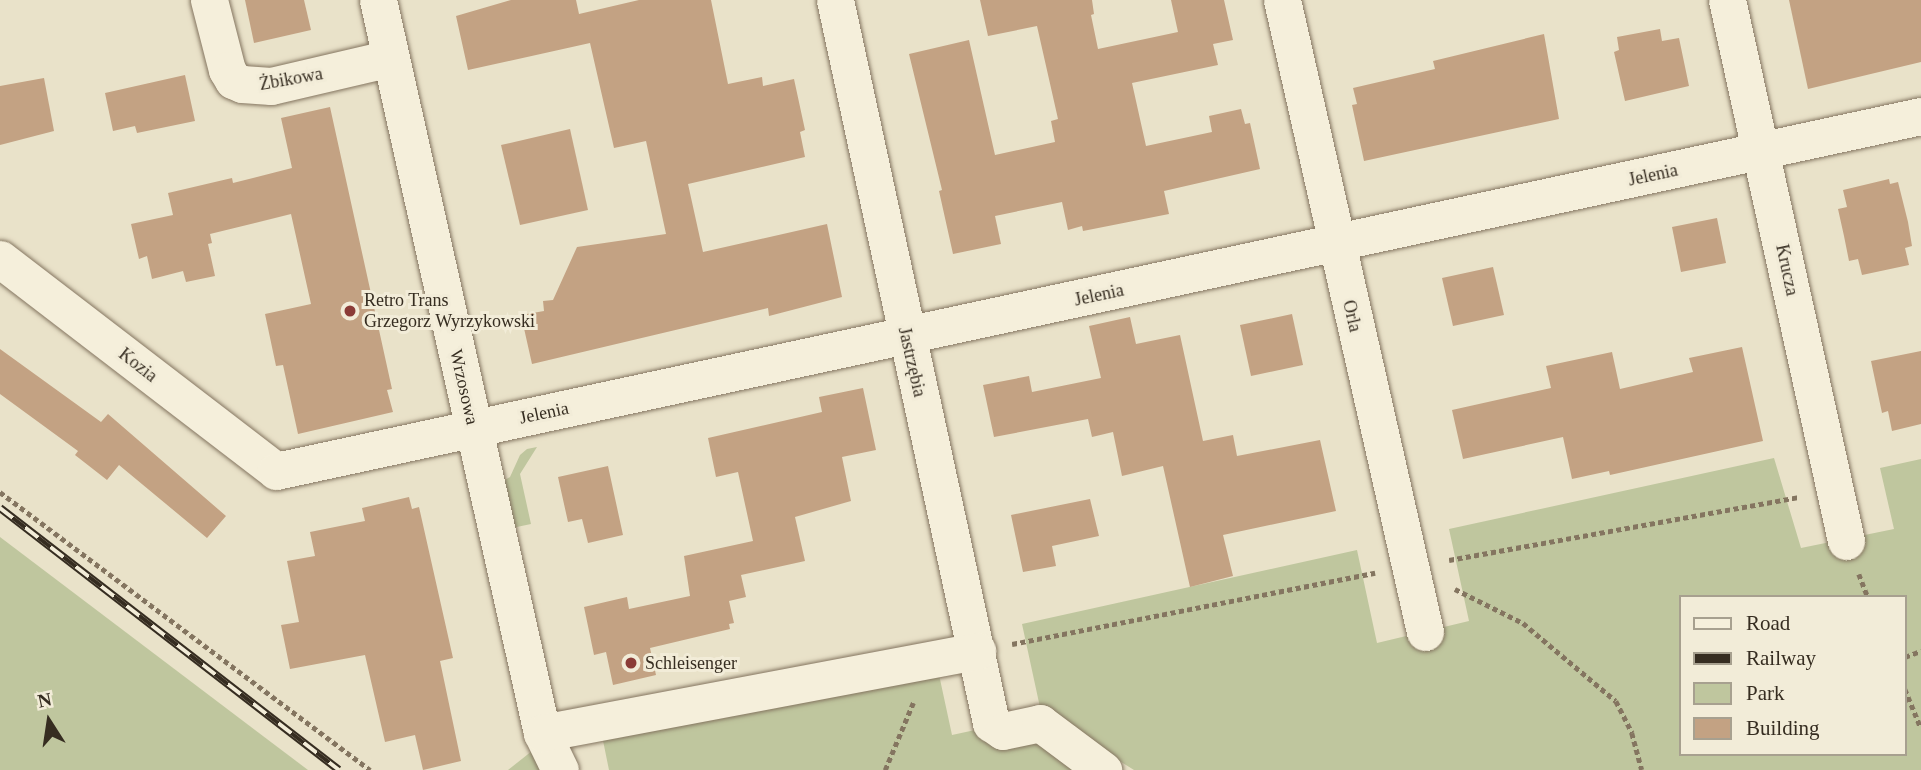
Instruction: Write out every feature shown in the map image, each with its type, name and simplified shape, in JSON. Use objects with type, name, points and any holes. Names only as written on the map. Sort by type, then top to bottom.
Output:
[{"type":"street","name":"Żbikowa","points":[[209,0],[227,70],[233,80],[242,84],[271,86],[390,58]]},
{"type":"street","name":"Wrzosowa","points":[[378,0],[542,733],[560,770]]},
{"type":"street","name":"Jastrzębia","points":[[835,0],[991,723],[1003,731],[1040,723],[1103,770]]},
{"type":"street","name":"Orla","points":[[1282,0],[1425,632]]},
{"type":"street","name":"Krucza","points":[[1727,0],[1846,541]]},
{"type":"street","name":"Jelenia","points":[[276,471],[1921,117]]},
{"type":"street","name":"Kozia","points":[[0,259],[276,471]]},
{"type":"street","points":[[542,733],[977,651]]},
{"type":"path","points":[[0,492],[134,591],[222,662],[370,770]]},
{"type":"path","points":[[1411,566],[1523,623],[1616,701],[1632,733],[1642,770]]},
{"type":"path","points":[[885,770],[911,705],[939,657]]},
{"type":"path","points":[[1907,694],[1921,728]]},
{"type":"green space","points":[[537,447],[520,474],[531,524],[512,528],[503,481],[510,477],[520,455],[527,449]]},
{"type":"green space","points":[[1774,458],[1801,548],[1894,529],[1880,468],[1921,459],[1921,770],[1134,770],[1041,712],[1022,624],[1357,550],[1377,643],[1469,621],[1449,529]]},
{"type":"green space","points":[[0,537],[308,770],[0,770]]},
{"type":"green space","points":[[932,642],[952,735],[1012,722],[1083,770],[609,770],[598,716]]},
{"type":"green space","points":[[532,751],[548,770],[508,770]]},
{"type":"building","points":[[245,0],[304,0],[311,30],[254,43]]},
{"type":"building","points":[[511,0],[576,0],[579,14],[639,0],[711,0],[728,84],[762,77],[763,86],[794,79],[805,130],[800,132],[805,157],[688,184],[703,252],[827,224],[842,297],[769,316],[768,308],[532,364],[521,315],[544,311],[543,301],[553,300],[577,247],[666,234],[646,141],[614,148],[590,43],[468,70],[456,16]]},
{"type":"building","points":[[980,0],[1092,0],[1094,14],[1091,15],[1098,49],[1178,32],[1171,0],[1224,0],[1233,40],[1213,44],[1218,65],[1132,83],[1146,146],[1212,132],[1209,116],[1241,109],[1245,124],[1250,123],[1260,169],[1164,191],[1169,214],[1083,231],[1082,226],[1068,230],[1062,202],[995,216],[1001,244],[953,254],[939,191],[942,190],[909,54],[969,40],[995,155],[1055,142],[1051,121],[1058,119],[1037,26],[988,36]]},
{"type":"building","points":[[1789,0],[1921,0],[1921,62],[1808,89]]},
{"type":"building","points":[[1660,29],[1662,41],[1679,38],[1689,86],[1625,101],[1614,52],[1619,50],[1617,37]]},
{"type":"building","points":[[1544,34],[1559,119],[1364,161],[1352,105],[1357,104],[1353,88],[1435,69],[1433,61]]},
{"type":"building","points":[[185,75],[195,121],[137,133],[135,126],[113,131],[105,93]]},
{"type":"building","points":[[44,78],[54,131],[0,145],[0,86]]},
{"type":"building","points":[[330,107],[392,389],[387,390],[393,412],[298,434],[283,365],[276,366],[265,314],[311,304],[291,214],[210,234],[212,243],[208,244],[215,276],[186,282],[183,271],[152,279],[147,256],[139,259],[131,224],[173,215],[168,193],[232,178],[233,183],[292,168],[281,118]]},
{"type":"building","points":[[570,129],[588,210],[520,225],[501,145]]},
{"type":"building","points":[[1889,179],[1890,184],[1898,182],[1908,222],[1912,246],[1905,248],[1909,265],[1862,275],[1858,259],[1849,261],[1838,209],[1847,207],[1843,190]]},
{"type":"building","points":[[1717,218],[1726,263],[1681,272],[1672,227]]},
{"type":"building","points":[[1493,267],[1504,315],[1453,326],[1442,278]]},
{"type":"building","points":[[1292,314],[1303,365],[1251,376],[1240,325]]},
{"type":"building","points":[[1130,317],[1136,344],[1180,335],[1203,441],[1233,435],[1237,456],[1320,440],[1336,511],[1223,535],[1233,576],[1190,587],[1163,466],[1122,476],[1113,432],[1092,437],[1088,419],[994,437],[983,385],[1029,376],[1032,392],[1101,378],[1089,326]]},
{"type":"building","points":[[1742,347],[1763,441],[1610,475],[1609,471],[1572,479],[1563,437],[1463,459],[1452,410],[1551,388],[1546,366],[1612,352],[1620,389],[1693,372],[1689,358]]},
{"type":"building","points":[[0,349],[101,422],[108,414],[226,516],[207,538],[119,465],[107,480],[75,455],[78,451],[0,394]]},
{"type":"building","points":[[1921,351],[1921,424],[1892,431],[1888,411],[1882,413],[1871,361]]},
{"type":"building","points":[[863,388],[876,450],[842,457],[851,501],[795,517],[805,561],[741,575],[746,597],[729,601],[734,623],[729,624],[730,629],[650,648],[656,675],[613,685],[606,652],[594,655],[584,607],[627,597],[629,609],[690,596],[684,556],[753,541],[738,472],[716,477],[708,438],[822,412],[819,397]]},
{"type":"building","points":[[608,466],[623,535],[588,543],[582,519],[568,522],[558,477]]},
{"type":"building","points":[[409,497],[412,509],[419,507],[453,658],[440,661],[461,761],[423,770],[415,735],[385,742],[365,655],[290,669],[281,625],[299,622],[287,561],[315,556],[310,532],[365,521],[362,508]]},
{"type":"building","points":[[1090,499],[1099,536],[1052,546],[1056,566],[1023,572],[1011,515]]},
{"type":"railway","points":[[0,508],[339,770]]},
{"type":"place","name":"Retro Trans Grzegorz Wyrzykowski","points":[[350,311]]},
{"type":"place","name":"Schleisenger","points":[[631,663]]}]
